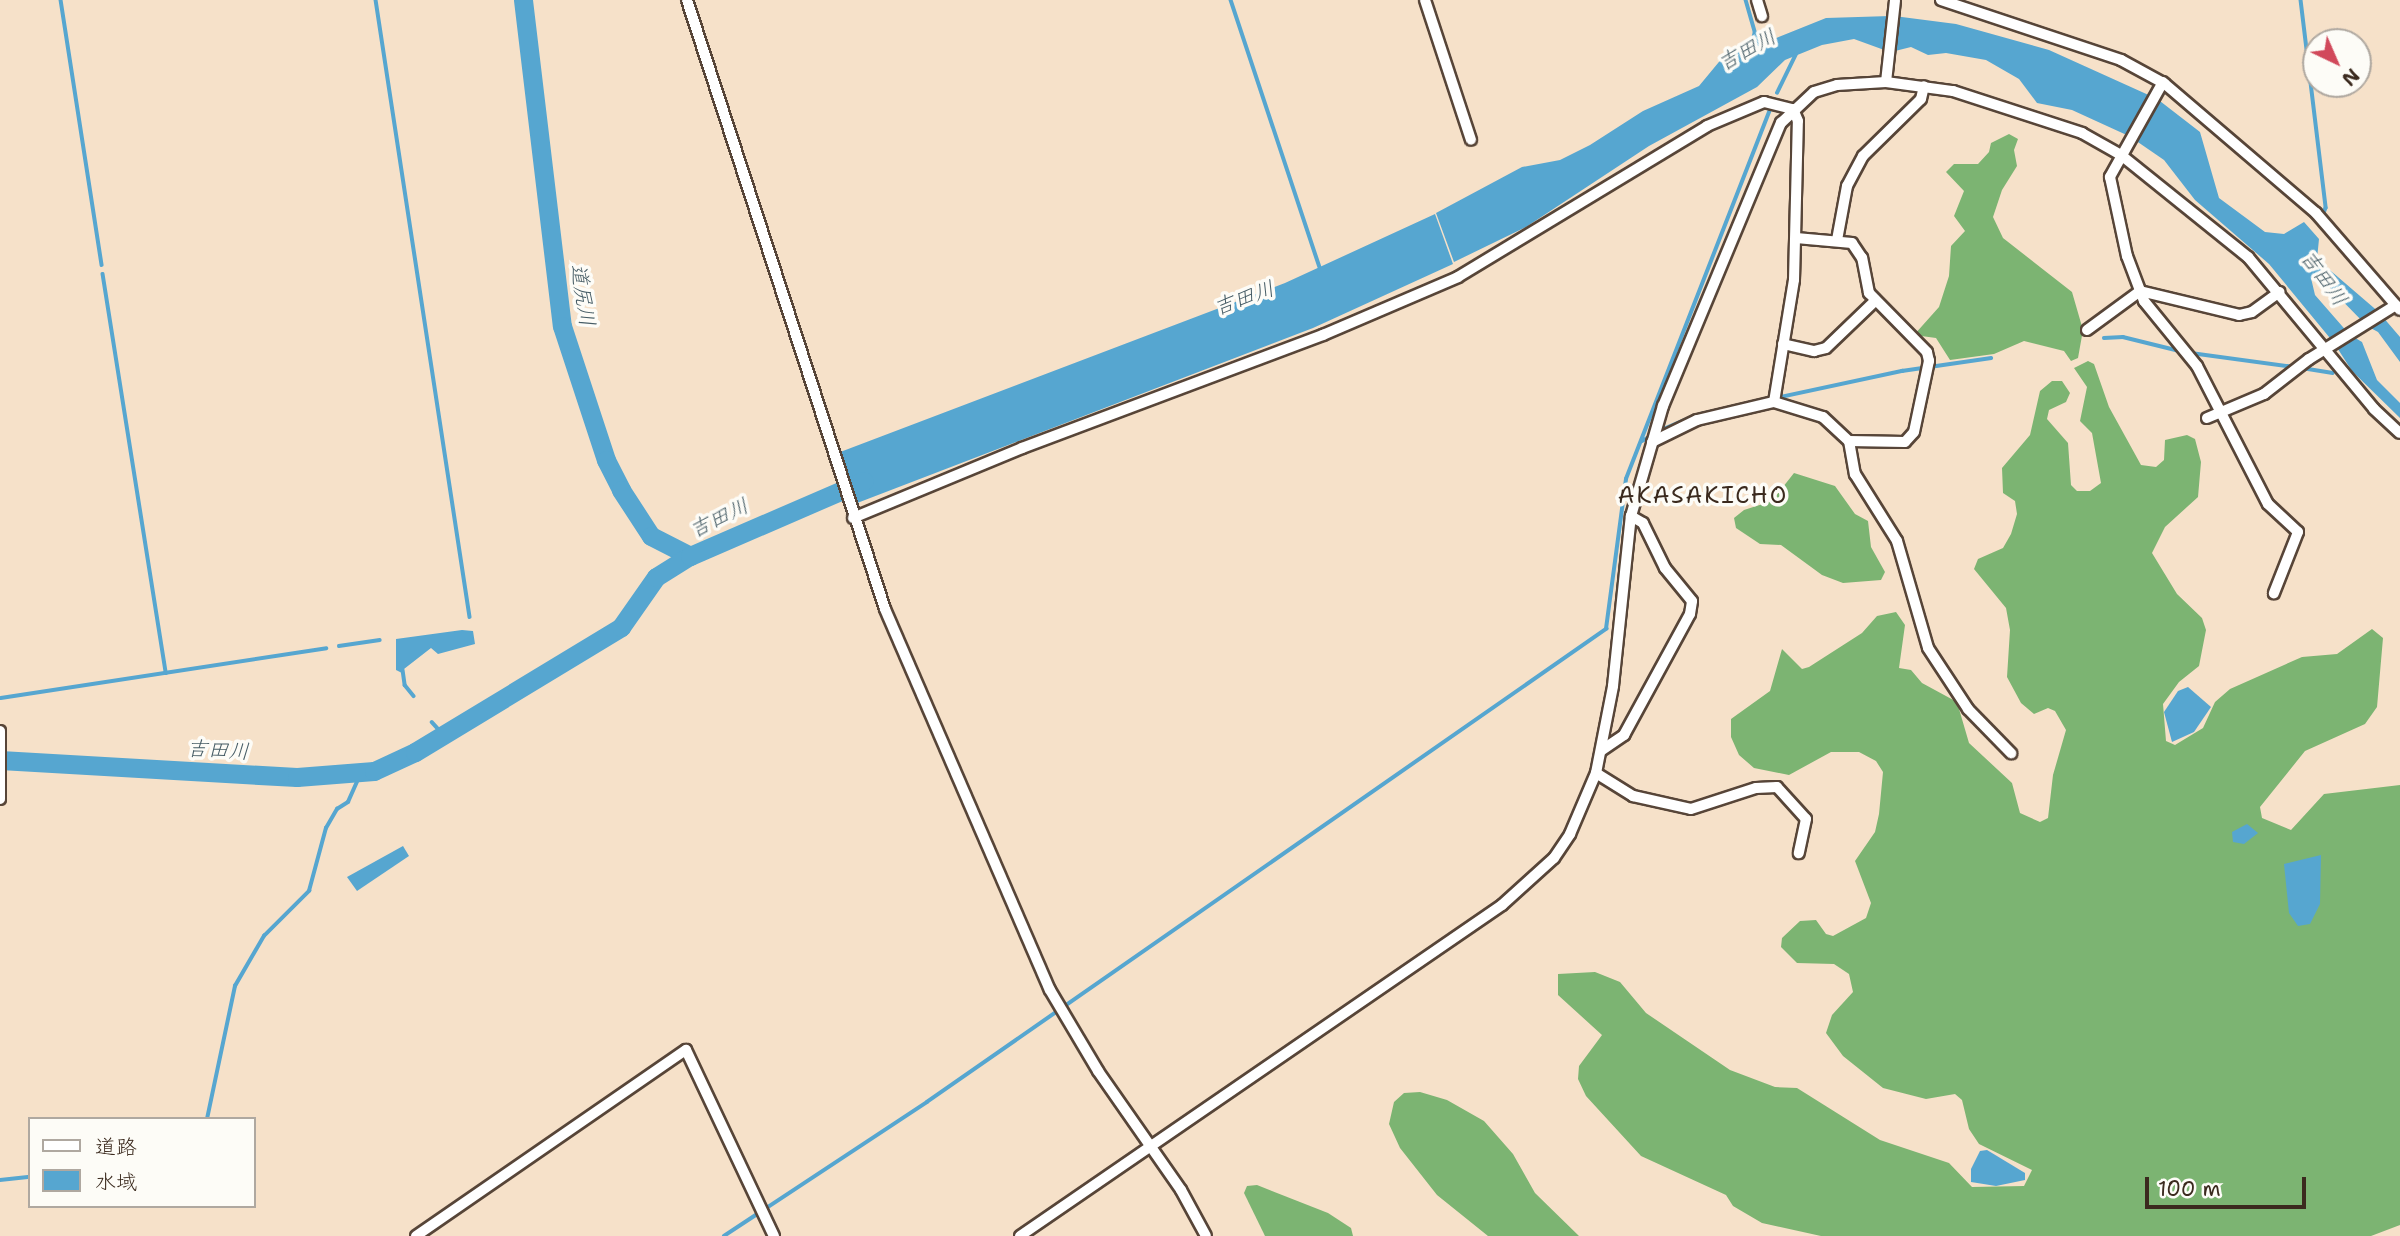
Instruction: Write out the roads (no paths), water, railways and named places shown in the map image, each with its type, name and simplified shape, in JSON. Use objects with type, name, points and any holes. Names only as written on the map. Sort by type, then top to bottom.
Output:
[{"type":"street","points":[[687,0],[852,516],[885,609],[1050,990],[1206,1236]]},
{"type":"street","points":[[1425,0],[1471,140]]},
{"type":"street","points":[[1757,0],[1762,16]]},
{"type":"street","points":[[1941,0],[2121,60],[2160,86],[2316,213],[2395,308],[2299,368],[2264,394],[2207,418]]},
{"type":"street","points":[[1886,78],[1894,4]]},
{"type":"street","points":[[1020,1236],[1502,905],[1554,858],[1570,834],[1596,773],[1602,750],[1631,516],[1652,443],[1770,148],[1793,109],[1825,87],[1886,78],[1953,91],[2082,133],[2122,153],[2229,239],[2280,292],[2400,433]]},
{"type":"street","points":[[1837,240],[1847,186],[1858,166],[1921,99],[1924,86]]},
{"type":"street","points":[[2160,86],[2110,177],[2140,291],[2185,351],[2220,412],[2258,489],[2300,536],[2274,593]]},
{"type":"street","points":[[852,516],[1415,296],[1458,277],[1567,214],[1707,126],[1764,102],[1793,109]]},
{"type":"street","points":[[1775,396],[1794,281],[1798,121],[1793,109]]},
{"type":"street","points":[[1796,237],[1850,242],[1859,253],[1875,301],[1927,352],[1923,400],[1911,439],[1849,441]]},
{"type":"street","points":[[2087,330],[2140,291],[2239,315],[2252,312],[2280,292]]},
{"type":"street","points":[[1783,344],[1814,351],[1826,348],[1875,301]]},
{"type":"street","points":[[1652,443],[1697,420],[1775,396],[1823,416],[1849,441],[1856,474],[1897,541],[1928,649],[1968,709],[2011,752]]},
{"type":"street","points":[[1602,750],[1624,735],[1690,614],[1692,601],[1665,568],[1643,523],[1631,516]]},
{"type":"street","points":[[0,731],[3,751],[0,799]]},
{"type":"street","points":[[1596,773],[1633,796],[1691,809],[1756,788],[1777,787],[1806,819],[1799,853]]},
{"type":"street","points":[[416,1236],[686,1050],[774,1236]]},
{"type":"water","points":[[1890,16],[1887,51],[1854,39],[1822,45],[1785,60],[1757,87],[1649,146],[1526,227],[1454,262],[1436,213],[1522,167],[1560,160],[1590,145],[1643,111],[1699,86],[1728,51],[1750,43],[1753,31],[1771,40],[1826,18]]},
{"type":"water","points":[[1894,16],[1956,24],[2049,50],[2153,97],[2131,137],[2072,110],[2037,103],[2019,79],[1986,60],[1946,53],[1928,55],[1911,47],[1891,52]]},
{"type":"water","points":[[2156,98],[2200,132],[2219,198],[2265,232],[2284,234],[2304,222],[2319,239],[2317,259],[2381,314],[2365,324],[2324,282],[2311,278],[2315,295],[2349,334],[2334,343],[2269,264],[2195,200],[2164,160],[2132,138]]},
{"type":"water","points":[[1435,214],[1453,264],[1313,328],[852,505],[835,454],[1285,283]]},
{"type":"water","points":[[2382,316],[2400,337],[2400,362],[2378,332],[2367,326]]},
{"type":"water","points":[[2352,336],[2362,342],[2377,380],[2400,403],[2400,418],[2352,371],[2336,346]]},
{"type":"water","points":[[462,630],[473,631],[475,644],[438,654],[431,648],[404,669],[404,674],[396,670],[396,639]]},
{"type":"water","points":[[2188,687],[2211,707],[2194,732],[2172,742],[2164,712],[2178,691]]},
{"type":"water","points":[[2247,824],[2258,833],[2244,844],[2233,842],[2232,832]]},
{"type":"water","points":[[403,846],[409,856],[357,891],[347,877]]},
{"type":"water","points":[[2321,855],[2320,904],[2310,924],[2298,926],[2289,913],[2284,864]]},
{"type":"water","points":[[1987,1150],[2025,1173],[2025,1180],[1996,1186],[1971,1182],[1971,1169],[1980,1151]]},
{"type":"waterway","points":[[61,0],[102,265]]},
{"type":"waterway","points":[[376,0],[470,617]]},
{"type":"waterway","name":"道尻川","points":[[523,0],[562,326],[606,460],[621,490],[651,536],[690,556]]},
{"type":"waterway","points":[[1231,0],[1320,267]]},
{"type":"waterway","points":[[1746,0],[1755,32]]},
{"type":"waterway","points":[[2301,0],[2326,208],[2323,216]]},
{"type":"waterway","points":[[1777,93],[1796,54]]},
{"type":"waterway","points":[[724,1236],[927,1102],[1606,629],[1626,479],[1770,109]]},
{"type":"waterway","points":[[103,274],[166,673]]},
{"type":"waterway","points":[[2104,338],[2123,337],[2180,351]]},
{"type":"waterway","points":[[2191,353],[2295,367]]},
{"type":"waterway","points":[[1701,414],[1902,371],[1991,358]]},
{"type":"waterway","points":[[2302,368],[2333,373]]},
{"type":"waterway","points":[[1659,431],[1694,416]]},
{"type":"waterway","points":[[1642,441],[1653,435]]},
{"type":"waterway","name":"吉田川","points":[[0,760],[297,777],[374,771],[415,752],[621,627],[656,577],[690,556],[863,481]]},
{"type":"waterway","points":[[339,646],[380,640]]},
{"type":"waterway","points":[[1,698],[326,648]]},
{"type":"waterway","points":[[403,670],[405,685],[414,696]]},
{"type":"waterway","points":[[432,722],[442,733]]},
{"type":"waterway","points":[[207,1117],[235,986],[264,936],[309,891],[326,828],[337,809],[348,802],[360,775]]},
{"type":"waterway","points":[[0,1180],[28,1177]]},
{"type":"district","name":"AKASAKICHO","points":[[1703,495]]}]
